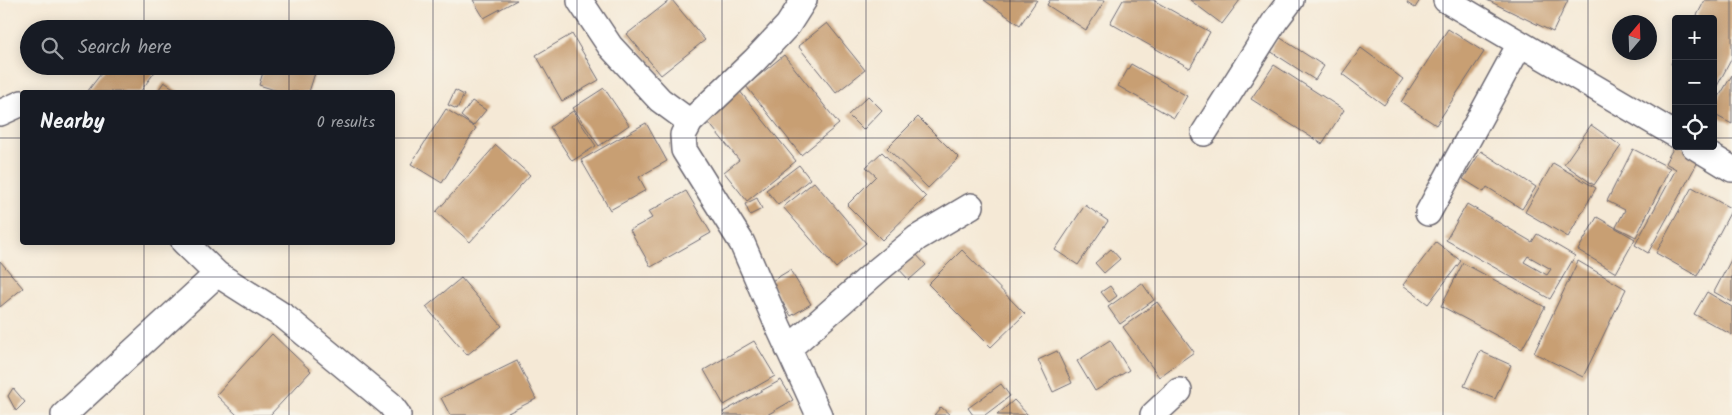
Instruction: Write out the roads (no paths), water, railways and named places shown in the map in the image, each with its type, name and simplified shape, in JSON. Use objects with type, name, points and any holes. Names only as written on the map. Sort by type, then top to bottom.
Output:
[{"type":"street","points":[[804,0],[788,25],[690,122],[683,135],[684,150],[742,243],[819,415]]},
{"type":"street","points":[[1204,132],[1275,21],[1291,0]]},
{"type":"street","points":[[1446,0],[1672,133]]},
{"type":"street","points":[[580,1],[610,46],[660,100],[690,122]]},
{"type":"street","points":[[1428,213],[1520,44]]},
{"type":"street","points":[[0,113],[20,104]]},
{"type":"street","points":[[1701,150],[1732,169]]},
{"type":"street","points":[[788,349],[917,238],[970,206]]},
{"type":"street","points":[[187,245],[218,274],[286,316],[390,404],[398,415]]},
{"type":"street","points":[[64,415],[218,274]]},
{"type":"street","points":[[1153,415],[1179,391]]}]
